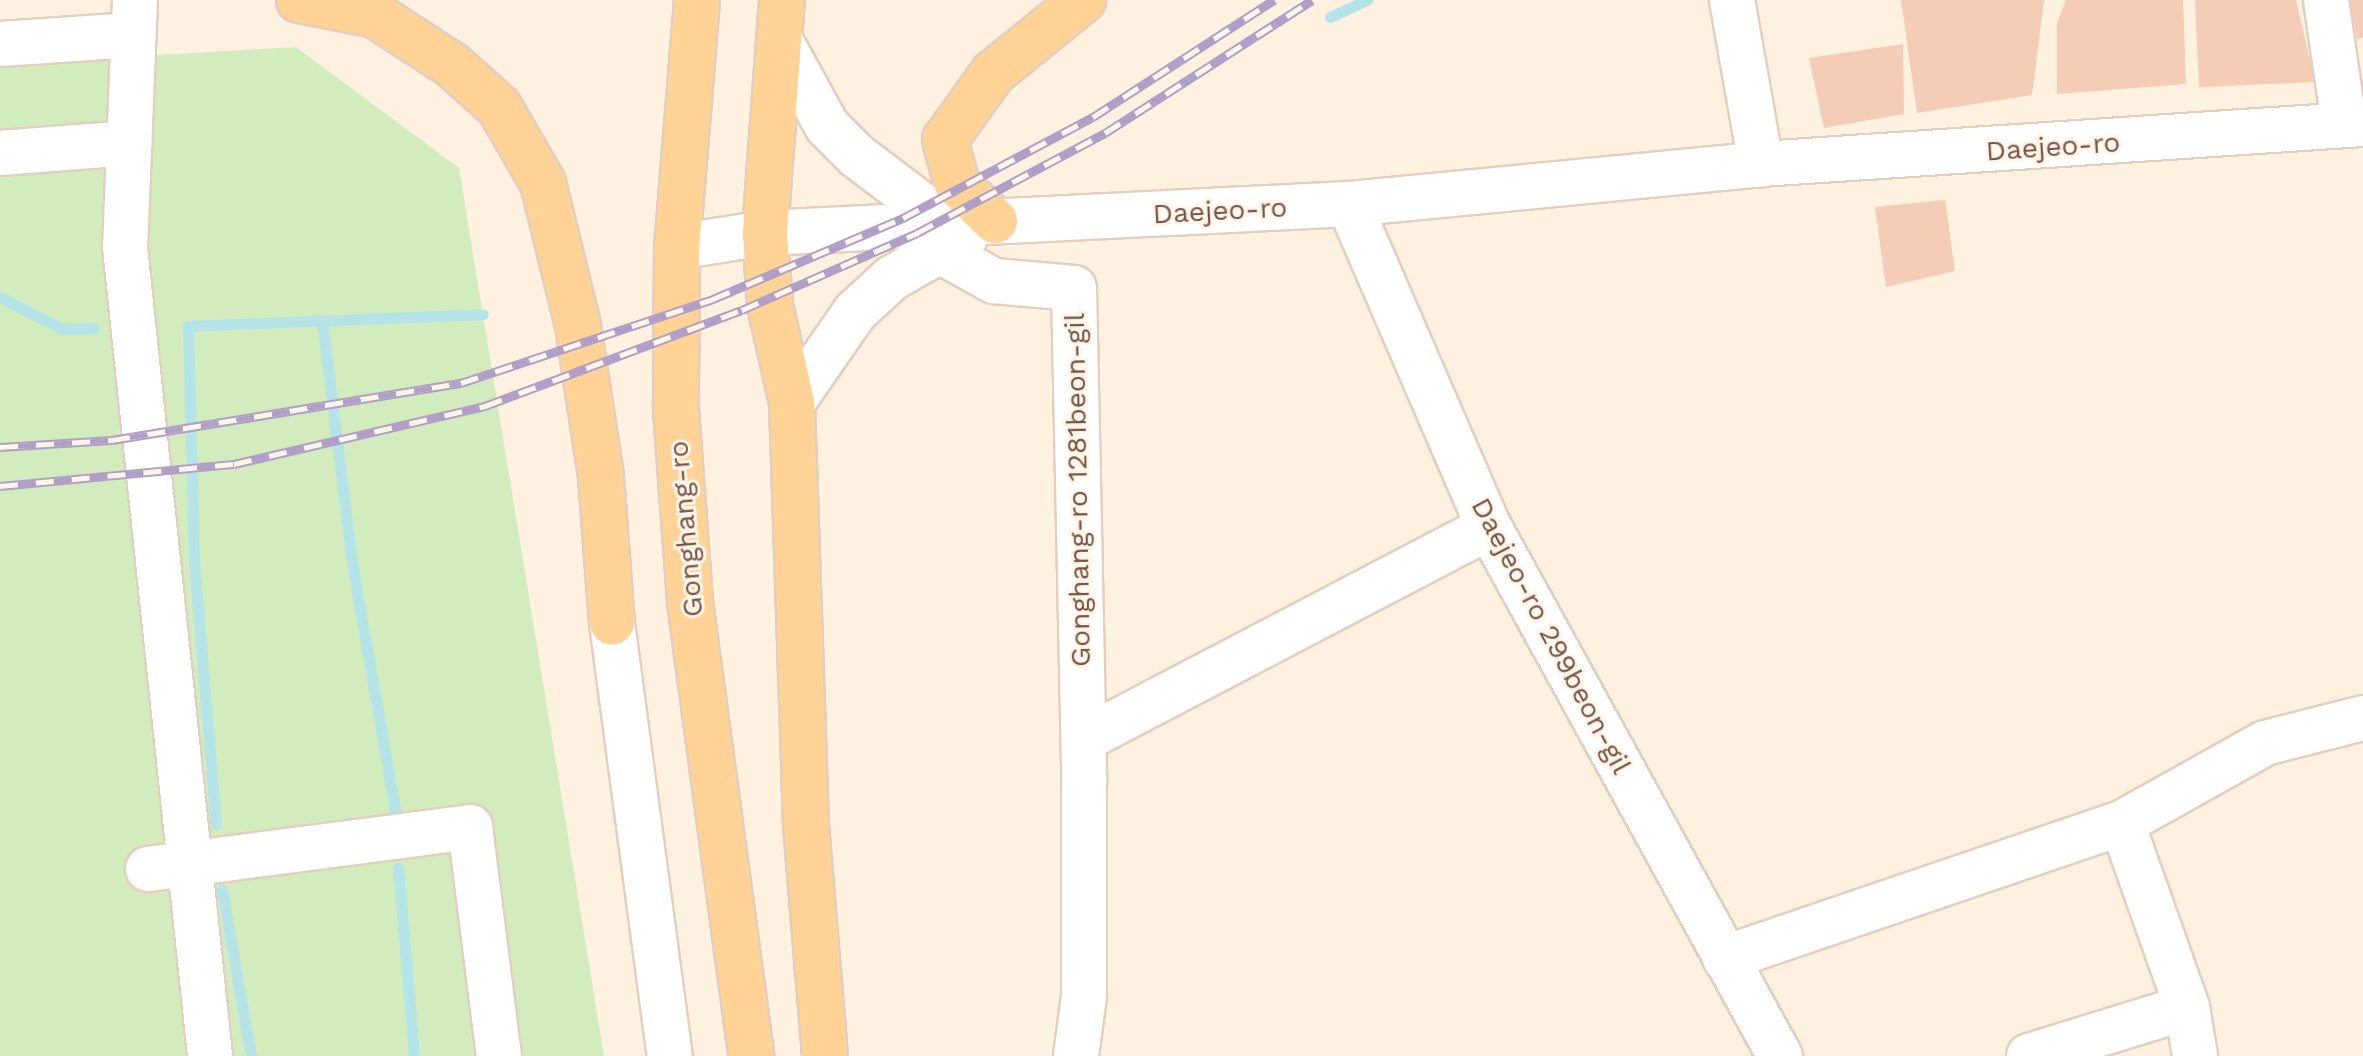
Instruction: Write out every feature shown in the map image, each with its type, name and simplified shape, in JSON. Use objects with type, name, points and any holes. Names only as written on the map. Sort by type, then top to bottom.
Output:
[{"type":"main road","points":[[299,0],[375,15],[452,65],[499,107],[543,183],[583,356],[601,477],[612,623]]},
{"type":"main road","name":"Gonghang-ro","points":[[697,0],[677,247],[676,410],[690,602],[751,1056]]},
{"type":"main road","points":[[995,221],[957,184],[945,140],[993,73],[1083,0]]},
{"type":"main road","points":[[782,21],[765,233],[770,305],[792,403],[806,825],[825,1056]]},
{"type":"street","points":[[1732,0],[1761,164]]},
{"type":"street","name":"Daejeo-ro","points":[[995,221],[1349,204],[1761,164],[2353,124],[2326,0]]},
{"type":"street","points":[[0,44],[134,18],[125,247],[167,864],[210,1056]]},
{"type":"street","points":[[782,21],[827,126],[944,237]]},
{"type":"street","points":[[0,153],[130,143]]},
{"type":"street","name":"Daejeo-ro 299beon-gil","points":[[1349,204],[1489,527],[1780,1056]]},
{"type":"street","points":[[677,247],[765,233],[944,237],[995,221]]},
{"type":"street","points":[[792,403],[855,312],[944,237]]},
{"type":"street","name":"Gonghang-ro 1281beon-gil","points":[[944,237],[994,281],[1074,288],[1084,739],[1084,996],[1076,1056]]},
{"type":"street","points":[[1084,739],[1489,527]]},
{"type":"street","points":[[612,623],[670,1056]]},
{"type":"street","points":[[1725,958],[2122,823],[2265,743],[2363,718]]},
{"type":"street","points":[[2122,823],[2187,1007],[2195,1056]]},
{"type":"street","points":[[167,864],[470,827],[499,1056]]},
{"type":"street","points":[[2029,1056],[2187,1007]]},
{"type":"green space","points":[[296,47],[459,168],[604,1056],[0,1056],[0,64]]},
{"type":"building","points":[[1901,0],[2044,0],[2032,95],[1917,113]]},
{"type":"building","points":[[2066,0],[2183,0],[2186,84],[2057,94],[2057,23]]},
{"type":"building","points":[[2195,0],[2296,0],[2315,82],[2199,87]]},
{"type":"building","points":[[2350,0],[2363,0],[2363,37],[2357,40]]},
{"type":"building","points":[[1903,44],[1904,114],[1824,128],[1809,58]]},
{"type":"building","points":[[1945,200],[1955,271],[1886,287],[1875,207]]},
{"type":"waterway","points":[[1330,17],[1367,0]]},
{"type":"waterway","points":[[0,297],[63,329],[94,328]]},
{"type":"waterway","points":[[216,824],[194,564],[188,326],[483,314]]},
{"type":"waterway","points":[[322,321],[352,563],[396,814]]},
{"type":"waterway","points":[[398,868],[414,1056]]},
{"type":"waterway","points":[[222,890],[251,1056]]},
{"type":"railway","points":[[0,447],[112,440],[461,383],[713,299],[903,218],[1093,117],[1274,0]]},
{"type":"railway","points":[[0,486],[234,464],[485,406],[742,310],[917,233],[1105,133],[1312,0]]}]
